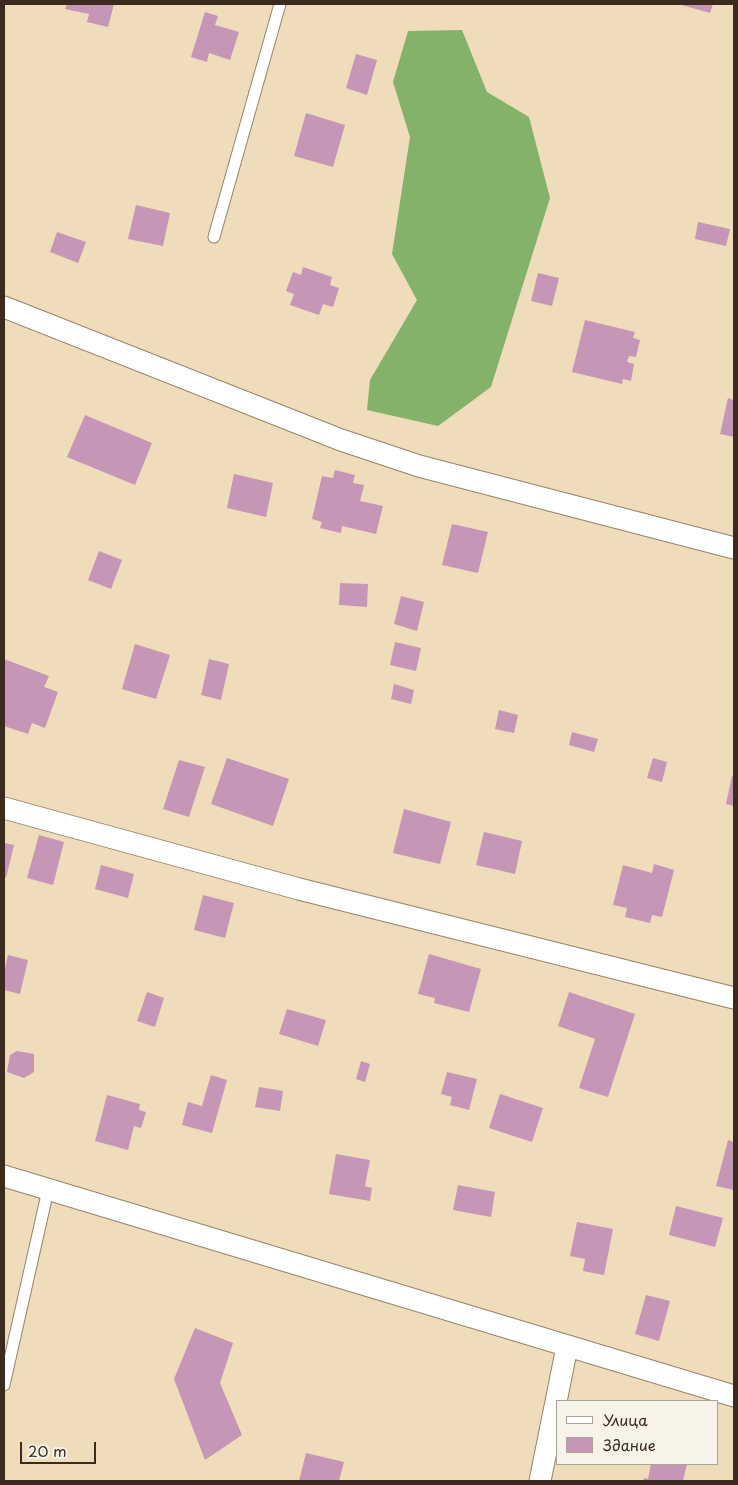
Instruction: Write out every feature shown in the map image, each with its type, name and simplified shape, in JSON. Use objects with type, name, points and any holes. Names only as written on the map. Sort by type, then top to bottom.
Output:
[{"type":"street","points":[[4,307],[341,440],[410,463],[734,548]]},
{"type":"street","points":[[4,808],[298,889],[734,998]]},
{"type":"street","points":[[4,1176],[734,1396]]},
{"type":"street","points":[[556,1400],[567,1347]]},
{"type":"street","points":[[540,1481],[556,1402]]},
{"type":"lane","points":[[214,237],[280,4]]},
{"type":"lane","points":[[4,1385],[48,1190]]},
{"type":"green space","points":[[462,30],[487,92],[529,117],[550,198],[491,387],[438,426],[367,410],[370,380],[417,300],[392,254],[410,137],[393,82],[408,31]]},
{"type":"building","points":[[67,4],[114,4],[108,27],[87,22],[89,14],[65,9]]},
{"type":"building","points":[[678,4],[713,4],[710,13]]},
{"type":"building","points":[[205,12],[218,16],[215,25],[239,32],[230,60],[209,53],[207,62],[191,57]]},
{"type":"building","points":[[356,54],[377,60],[367,95],[346,88]]},
{"type":"building","points":[[306,113],[345,125],[333,167],[294,156]]},
{"type":"building","points":[[136,205],[170,213],[163,246],[128,239]]},
{"type":"building","points":[[698,222],[730,229],[726,246],[695,239]]},
{"type":"building","points":[[57,232],[86,242],[78,263],[50,252]]},
{"type":"building","points":[[303,267],[332,277],[330,285],[339,288],[333,307],[323,304],[319,315],[290,305],[294,294],[286,291],[293,272],[301,275]]},
{"type":"building","points":[[538,273],[559,278],[552,306],[531,301]]},
{"type":"building","points":[[585,320],[635,332],[633,338],[640,340],[636,357],[629,356],[627,362],[634,364],[631,381],[623,379],[622,384],[572,372]]},
{"type":"building","points":[[728,398],[734,400],[734,437],[720,434]]},
{"type":"building","points":[[85,415],[152,443],[135,485],[67,457]]},
{"type":"building","points":[[335,470],[355,475],[353,483],[364,485],[360,501],[383,506],[376,534],[342,526],[341,533],[320,528],[322,522],[312,519],[322,476],[333,478]]},
{"type":"building","points":[[234,474],[273,483],[266,517],[227,508]]},
{"type":"building","points":[[452,524],[488,532],[478,573],[442,565]]},
{"type":"building","points":[[99,551],[122,560],[111,589],[88,580]]},
{"type":"building","points":[[340,583],[368,584],[367,607],[339,605]]},
{"type":"building","points":[[401,596],[424,602],[417,631],[394,624]]},
{"type":"building","points":[[395,642],[421,648],[416,671],[390,665]]},
{"type":"building","points":[[135,644],[170,655],[156,699],[122,689]]},
{"type":"building","points":[[4,659],[49,676],[44,687],[58,692],[45,728],[32,723],[28,734],[4,726]]},
{"type":"building","points":[[209,659],[229,664],[221,700],[201,695]]},
{"type":"building","points":[[394,684],[414,690],[411,704],[391,699]]},
{"type":"building","points":[[499,710],[518,715],[514,733],[495,729]]},
{"type":"building","points":[[572,732],[598,739],[594,752],[569,745]]},
{"type":"building","points":[[227,758],[289,779],[273,826],[211,804]]},
{"type":"building","points":[[653,758],[667,762],[662,782],[647,778]]},
{"type":"building","points":[[179,760],[205,767],[189,817],[163,809]]},
{"type":"building","points":[[732,776],[734,777],[734,806],[726,804]]},
{"type":"building","points":[[404,809],[451,822],[440,864],[393,853]]},
{"type":"building","points":[[484,832],[522,841],[515,874],[476,865]]},
{"type":"building","points":[[39,835],[64,842],[53,885],[27,878]]},
{"type":"building","points":[[4,843],[14,845],[6,878],[4,877]]},
{"type":"building","points":[[654,864],[674,870],[662,917],[652,915],[650,923],[625,917],[627,908],[613,905],[623,865],[652,873]]},
{"type":"building","points":[[101,865],[134,874],[128,898],[95,889]]},
{"type":"building","points":[[203,895],[234,903],[225,938],[194,930]]},
{"type":"building","points":[[429,954],[481,969],[469,1012],[434,1003],[435,998],[418,994]]},
{"type":"building","points":[[8,955],[28,960],[20,994],[4,990],[4,973]]},
{"type":"building","points":[[147,992],[164,998],[155,1027],[137,1021]]},
{"type":"building","points":[[569,992],[635,1014],[608,1097],[579,1088],[595,1039],[558,1026]]},
{"type":"building","points":[[287,1009],[326,1020],[318,1046],[279,1034]]},
{"type":"building","points":[[17,1051],[34,1054],[34,1072],[24,1078],[7,1072],[10,1055]]},
{"type":"building","points":[[361,1061],[370,1064],[365,1082],[356,1079]]},
{"type":"building","points":[[447,1072],[477,1079],[469,1110],[450,1105],[452,1097],[441,1094]]},
{"type":"building","points":[[211,1075],[227,1080],[212,1133],[182,1125],[188,1102],[202,1106]]},
{"type":"building","points":[[259,1087],[283,1091],[280,1111],[255,1107]]},
{"type":"building","points":[[500,1094],[543,1108],[532,1142],[489,1128]]},
{"type":"building","points":[[107,1095],[140,1104],[139,1110],[146,1112],[141,1128],[134,1126],[128,1150],[95,1141]]},
{"type":"building","points":[[728,1140],[734,1142],[734,1190],[716,1186]]},
{"type":"building","points":[[336,1154],[370,1160],[365,1186],[372,1188],[370,1201],[329,1194]]},
{"type":"building","points":[[458,1185],[495,1192],[491,1217],[453,1210]]},
{"type":"building","points":[[676,1206],[723,1218],[715,1247],[669,1235]]},
{"type":"building","points":[[577,1222],[613,1229],[604,1275],[583,1271],[585,1259],[570,1256]]},
{"type":"building","points":[[646,1295],[670,1301],[659,1341],[635,1334]]},
{"type":"building","points":[[195,1328],[233,1343],[220,1383],[242,1435],[205,1460],[174,1379]]},
{"type":"building","points":[[306,1453],[344,1462],[339,1481],[299,1481]]},
{"type":"building","points":[[651,1465],[687,1465],[683,1481],[643,1481],[644,1478],[648,1479]]}]
